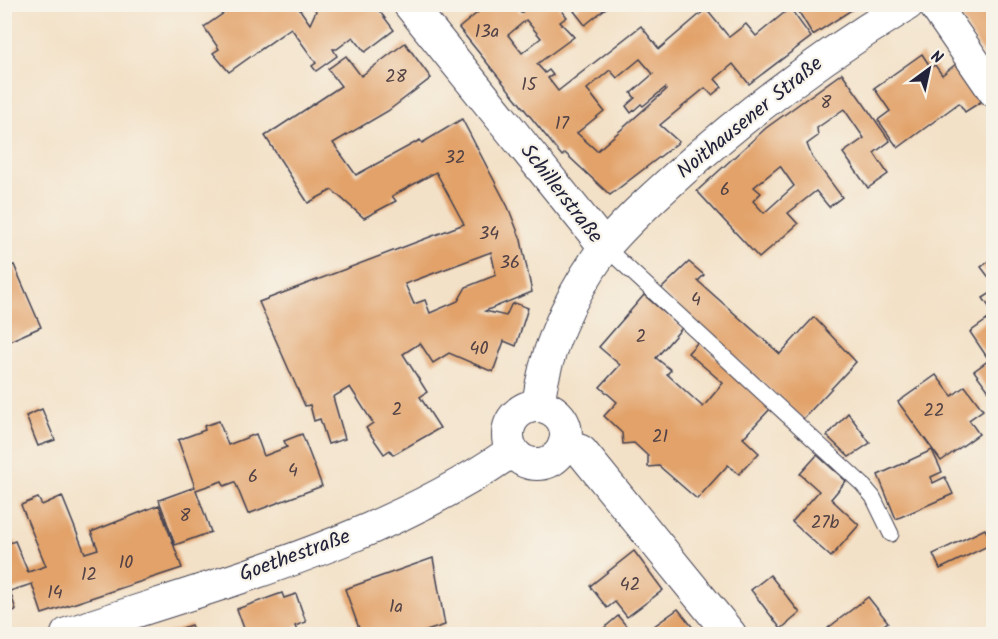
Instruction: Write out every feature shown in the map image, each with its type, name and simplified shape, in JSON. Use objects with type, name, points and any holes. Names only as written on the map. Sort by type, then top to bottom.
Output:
[{"type":"street","name":"Schillerstraße","points":[[410,4],[605,247],[583,278],[557,333],[544,370],[538,406]]},
{"type":"street","name":"Noithausener Straße","points":[[605,247],[661,190],[735,124],[818,62],[908,4]]},
{"type":"street","points":[[934,4],[993,91]]},
{"type":"street","points":[[538,406],[557,414],[566,434],[564,444],[559,454],[540,464],[519,459],[512,451],[508,439],[508,426],[515,415],[525,408],[538,406]]},
{"type":"street","points":[[564,444],[581,451],[730,634]]},
{"type":"street","name":"Goethestraße","points":[[67,634],[336,543],[448,491],[512,451]]},
{"type":"lane","points":[[605,247],[867,490],[877,503],[891,534]]},
{"type":"building","points":[[237,4],[296,4],[310,24],[316,11],[314,8],[319,4],[374,4],[394,30],[365,52],[353,37],[337,49],[333,49],[337,56],[316,71],[312,66],[316,63],[291,28],[229,72],[213,53],[219,49],[204,27]]},
{"type":"building","points":[[488,4],[514,4],[521,13],[530,4],[557,4],[567,17],[560,22],[574,37],[537,64],[545,73],[549,70],[553,75],[548,78],[558,91],[641,26],[659,49],[706,9],[729,37],[746,24],[756,36],[790,8],[811,37],[749,84],[733,64],[715,79],[722,87],[712,95],[705,88],[660,125],[679,142],[610,195],[565,153],[562,156],[459,28]],"holes":[[[526,20],[541,38],[522,53],[508,35]],[[640,59],[653,74],[631,93],[635,98],[626,106],[631,113],[665,88],[666,90],[597,151],[577,133],[604,111],[587,89],[610,70],[617,78]]]},
{"type":"building","points":[[582,4],[611,4],[585,25],[574,11]]},
{"type":"building","points":[[794,4],[850,4],[853,9],[813,35]]},
{"type":"building","points":[[957,4],[994,4],[994,72],[954,6]]},
{"type":"building","points":[[405,43],[431,78],[388,111],[333,143],[356,175],[420,140],[422,143],[462,119],[508,207],[521,240],[532,292],[485,311],[506,316],[511,305],[515,303],[528,308],[516,346],[504,341],[493,372],[449,353],[433,363],[420,343],[403,354],[427,392],[420,397],[440,428],[393,455],[390,450],[384,454],[366,428],[373,423],[350,387],[333,397],[345,439],[328,444],[320,419],[314,421],[310,405],[305,406],[259,302],[464,224],[436,172],[392,196],[396,201],[364,218],[332,190],[308,203],[265,136],[341,86],[328,69],[346,56],[361,76]],"holes":[[[491,252],[496,275],[466,287],[458,301],[430,313],[425,300],[414,304],[405,284]]]},
{"type":"building","points":[[922,54],[931,68],[935,65],[942,75],[956,64],[982,101],[965,112],[959,103],[898,148],[878,120],[890,111],[874,88]]},
{"type":"building","points":[[842,73],[890,141],[874,153],[888,174],[868,188],[843,153],[864,138],[844,109],[817,128],[818,136],[807,144],[812,157],[842,197],[829,207],[816,191],[788,213],[798,224],[759,258],[697,191],[766,128]],"holes":[[[780,166],[794,186],[764,213],[753,201],[761,193],[754,187]]]},
{"type":"building","points":[[5,253],[10,266],[14,265],[41,327],[5,343]]},
{"type":"building","points":[[994,258],[994,284],[981,267]]},
{"type":"building","points":[[689,262],[704,275],[698,281],[780,354],[814,317],[856,362],[803,419],[660,290]]},
{"type":"building","points":[[994,291],[994,314],[983,298]]},
{"type":"building","points":[[644,295],[682,328],[656,358],[671,370],[667,374],[703,407],[723,383],[688,353],[698,342],[771,408],[743,438],[759,453],[739,474],[728,465],[697,499],[659,466],[648,467],[648,456],[634,443],[623,444],[622,433],[604,416],[617,402],[600,387],[620,365],[599,347]]},
{"type":"building","points":[[994,315],[994,398],[974,371],[989,360],[970,332]]},
{"type":"building","points":[[936,375],[952,396],[965,386],[983,410],[969,420],[979,434],[941,461],[898,402]]},
{"type":"building","points":[[42,409],[55,440],[38,446],[26,416]]},
{"type":"building","points":[[848,413],[870,443],[849,457],[827,436]]},
{"type":"building","points":[[219,421],[228,445],[256,434],[264,456],[287,447],[284,441],[302,434],[322,486],[248,514],[235,482],[224,486],[222,481],[196,490],[211,532],[175,545],[159,500],[195,487],[178,440],[205,430],[204,426]]},
{"type":"building","points":[[932,450],[942,472],[931,477],[933,483],[945,477],[953,494],[896,519],[878,475]]},
{"type":"building","points":[[817,455],[846,481],[831,499],[859,525],[831,557],[792,522],[819,491],[800,474]]},
{"type":"building","points":[[62,496],[85,553],[98,549],[91,532],[159,505],[182,568],[42,614],[32,584],[10,591],[16,610],[4,614],[4,545],[15,541],[28,572],[46,566],[21,505],[38,498],[42,505]]},
{"type":"building","points":[[985,529],[992,544],[940,569],[933,554]]},
{"type":"building","points":[[634,551],[663,590],[627,617],[615,602],[607,608],[590,586]]},
{"type":"building","points":[[433,558],[445,625],[417,634],[361,634],[345,589]]},
{"type":"building","points":[[770,575],[800,613],[781,629],[751,590]]},
{"type":"building","points":[[282,593],[284,598],[296,594],[306,622],[295,626],[298,634],[246,634],[237,609]]},
{"type":"building","points":[[868,597],[888,622],[871,634],[834,634],[828,628]]},
{"type":"building","points":[[678,609],[698,634],[643,634]]},
{"type":"building","points":[[618,616],[633,634],[597,634]]},
{"type":"building","points":[[191,625],[194,632],[200,630],[202,634],[165,634]]}]
